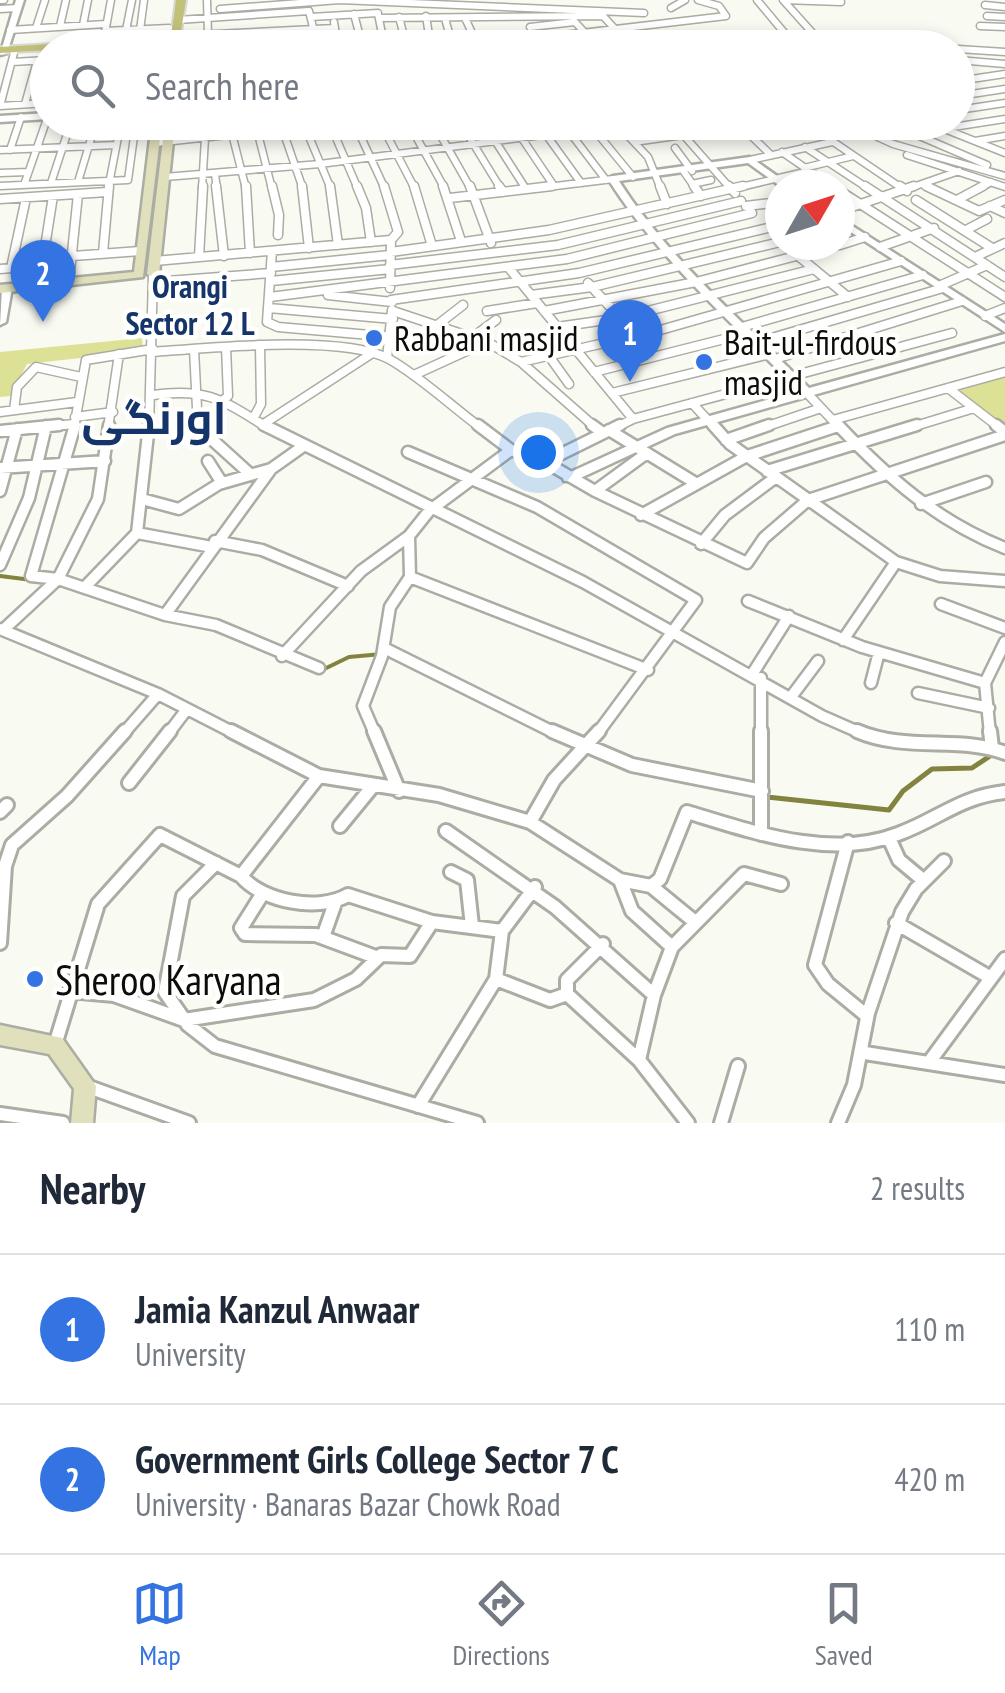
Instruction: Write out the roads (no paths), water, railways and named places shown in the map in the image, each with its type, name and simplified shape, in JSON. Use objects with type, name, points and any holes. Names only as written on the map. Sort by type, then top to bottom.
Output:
[{"type":"main road","points":[[173,30],[177,0]]},
{"type":"main road","points":[[150,273],[165,177],[161,142]]},
{"type":"main road","points":[[150,273],[140,251],[161,142]]},
{"type":"main road","points":[[4,289],[150,273]]},
{"type":"main road","points":[[0,1034],[55,1045],[85,1086],[82,1123]]},
{"type":"street","points":[[36,28],[45,0]]},
{"type":"street","points":[[60,26],[66,0]]},
{"type":"street","points":[[83,25],[88,0]]},
{"type":"street","points":[[106,30],[110,0]]},
{"type":"street","points":[[126,30],[132,0]]},
{"type":"street","points":[[10,30],[83,25],[140,30],[144,0]]},
{"type":"street","points":[[207,0],[208,30]]},
{"type":"street","points":[[220,8],[357,0],[395,18],[509,20],[644,13]]},
{"type":"street","points":[[563,8],[566,0]]},
{"type":"street","points":[[592,0],[589,13],[597,30]]},
{"type":"street","points":[[669,3],[685,0]]},
{"type":"street","points":[[609,30],[726,16],[719,6],[698,0]]},
{"type":"street","points":[[757,0],[782,30]]},
{"type":"street","points":[[783,0],[841,2]]},
{"type":"street","points":[[783,0],[810,30]]},
{"type":"street","points":[[314,17],[331,1]]},
{"type":"street","points":[[0,9],[21,2]]},
{"type":"street","points":[[21,2],[10,30],[0,106],[30,104]]},
{"type":"street","points":[[314,17],[354,14],[397,2],[547,4],[603,16],[615,29]]},
{"type":"street","points":[[397,2],[395,18],[400,30]]},
{"type":"street","points":[[430,30],[429,17],[442,3]]},
{"type":"street","points":[[187,30],[220,8],[242,4],[310,11],[314,29]]},
{"type":"street","points":[[411,17],[415,4]]},
{"type":"street","points":[[456,19],[462,4]]},
{"type":"street","points":[[310,30],[334,28],[337,15],[352,5],[376,8]]},
{"type":"street","points":[[985,5],[1005,6]]},
{"type":"street","points":[[476,6],[476,20]]},
{"type":"street","points":[[495,30],[492,20],[498,6]]},
{"type":"street","points":[[767,12],[791,9]]},
{"type":"street","points":[[354,14],[358,30]]},
{"type":"street","points":[[988,16],[1005,17]]},
{"type":"street","points":[[444,18],[448,30]]},
{"type":"street","points":[[466,20],[471,30]]},
{"type":"street","points":[[509,20],[515,30]]},
{"type":"street","points":[[533,30],[530,27],[576,22],[583,30]]},
{"type":"street","points":[[552,25],[555,30]]},
{"type":"street","points":[[980,26],[1005,28]]},
{"type":"street","points":[[975,49],[1005,52]]},
{"type":"street","points":[[975,62],[1005,64]]},
{"type":"street","points":[[975,78],[1005,74]]},
{"type":"street","points":[[25,104],[30,86]]},
{"type":"street","points":[[975,93],[1005,89]]},
{"type":"street","points":[[975,108],[1005,104]]},
{"type":"street","points":[[10,150],[22,117]]},
{"type":"street","points":[[0,118],[30,117]]},
{"type":"street","points":[[975,123],[1005,118]]},
{"type":"street","points":[[974,141],[1005,136]]},
{"type":"street","points":[[24,185],[39,140]]},
{"type":"street","points":[[50,184],[66,140]]},
{"type":"street","points":[[78,182],[92,140]]},
{"type":"street","points":[[102,252],[107,192],[117,140]]},
{"type":"street","points":[[0,186],[128,180],[134,140]]},
{"type":"street","points":[[161,142],[183,140]]},
{"type":"street","points":[[200,257],[205,140]]},
{"type":"street","points":[[231,140],[250,203],[250,254]]},
{"type":"street","points":[[258,140],[279,215],[278,235]]},
{"type":"street","points":[[285,140],[309,220],[309,248]]},
{"type":"street","points":[[310,140],[332,192],[338,245]]},
{"type":"street","points":[[337,140],[366,208],[371,242]]},
{"type":"street","points":[[362,140],[394,210],[398,232],[391,240],[392,337],[388,358]]},
{"type":"street","points":[[390,140],[420,198],[432,246]]},
{"type":"street","points":[[418,140],[450,198],[461,242]]},
{"type":"street","points":[[443,140],[476,195],[494,252]]},
{"type":"street","points":[[470,140],[503,192]]},
{"type":"street","points":[[494,140],[526,189]]},
{"type":"street","points":[[165,177],[265,170],[523,140],[554,186]]},
{"type":"street","points":[[551,140],[581,183]]},
{"type":"street","points":[[577,140],[667,253],[820,408],[921,504],[984,542],[1005,548]]},
{"type":"street","points":[[603,140],[633,177]]},
{"type":"street","points":[[634,142],[648,140]]},
{"type":"street","points":[[269,308],[392,308],[579,273],[765,228],[688,140]]},
{"type":"street","points":[[756,140],[771,155]]},
{"type":"street","points":[[829,140],[907,191]]},
{"type":"street","points":[[888,140],[1005,174]]},
{"type":"street","points":[[927,140],[1005,174]]},
{"type":"street","points":[[974,141],[1005,153]]},
{"type":"street","points":[[634,142],[648,157],[667,204]]},
{"type":"street","points":[[450,198],[714,168],[832,142]]},
{"type":"street","points":[[0,150],[116,145]]},
{"type":"street","points":[[805,147],[1005,277]]},
{"type":"street","points":[[675,148],[701,196]]},
{"type":"street","points":[[782,152],[808,170]]},
{"type":"street","points":[[798,170],[849,153]]},
{"type":"street","points":[[907,155],[1005,187]]},
{"type":"street","points":[[750,160],[765,171]]},
{"type":"street","points":[[855,207],[926,186],[959,171]]},
{"type":"street","points":[[0,173],[28,172]]},
{"type":"street","points":[[215,174],[224,256]]},
{"type":"street","points":[[692,184],[711,180]]},
{"type":"street","points":[[957,200],[991,182]]},
{"type":"street","points":[[758,183],[765,190]]},
{"type":"street","points":[[390,260],[432,246],[549,230],[765,183]]},
{"type":"street","points":[[926,186],[979,211],[1005,200]]},
{"type":"street","points":[[0,199],[107,192]]},
{"type":"street","points":[[70,282],[78,194]]},
{"type":"street","points":[[42,266],[53,196]]},
{"type":"street","points":[[11,268],[26,198]]},
{"type":"street","points":[[916,200],[944,214],[992,248]]},
{"type":"street","points":[[855,201],[1005,297]]},
{"type":"street","points":[[150,273],[271,274],[558,245],[642,225],[765,204]]},
{"type":"street","points":[[944,214],[966,205]]},
{"type":"street","points":[[990,206],[1005,213]]},
{"type":"street","points":[[270,297],[567,259],[654,238],[746,207]]},
{"type":"street","points":[[966,230],[987,219]]},
{"type":"street","points":[[880,247],[934,228]]},
{"type":"street","points":[[549,230],[567,259],[637,336]]},
{"type":"street","points":[[855,231],[1005,329]]},
{"type":"street","points":[[855,240],[865,237]]},
{"type":"street","points":[[150,273],[200,257],[391,240]]},
{"type":"street","points":[[975,257],[1005,243]]},
{"type":"street","points":[[487,311],[765,247]]},
{"type":"street","points":[[0,269],[42,266],[102,252],[140,251]]},
{"type":"street","points":[[272,251],[267,322],[278,327],[392,337]]},
{"type":"street","points":[[544,312],[606,302],[783,260]]},
{"type":"street","points":[[804,260],[848,297]]},
{"type":"street","points":[[520,362],[637,336],[900,261]]},
{"type":"street","points":[[594,372],[941,287],[968,274],[1005,264]]},
{"type":"street","points":[[508,267],[633,418]]},
{"type":"street","points":[[558,327],[620,318],[814,269]]},
{"type":"street","points":[[84,588],[137,533],[154,395],[150,273]]},
{"type":"street","points":[[750,334],[848,297],[923,276]]},
{"type":"street","points":[[0,322],[4,289]]},
{"type":"street","points":[[306,293],[392,308],[487,342],[520,362],[576,415],[697,484]]},
{"type":"street","points":[[612,393],[773,357],[962,301]]},
{"type":"street","points":[[436,326],[463,306]]},
{"type":"street","points":[[985,316],[1005,308]]},
{"type":"street","points":[[472,337],[496,320]]},
{"type":"street","points":[[544,462],[633,418],[952,333]]},
{"type":"street","points":[[569,478],[711,422],[1005,337]]},
{"type":"street","points":[[414,376],[487,342]]},
{"type":"street","points":[[258,422],[262,404],[260,345]]},
{"type":"street","points":[[319,668],[282,656],[231,630],[32,576],[66,464],[86,360],[153,351],[260,345],[388,358],[510,450],[544,462],[701,544],[747,563],[764,538],[808,500],[1005,433]]},
{"type":"street","points":[[222,401],[228,396],[226,347]]},
{"type":"street","points":[[194,350],[196,426],[250,474]]},
{"type":"street","points":[[119,354],[98,499],[55,581],[2,629],[158,694],[319,776],[439,795],[530,822],[620,880],[651,886],[695,922]]},
{"type":"street","points":[[258,422],[371,354]]},
{"type":"street","points":[[548,356],[568,384]]},
{"type":"street","points":[[14,410],[17,387],[36,368],[81,377]]},
{"type":"street","points":[[641,514],[747,456],[836,423],[1005,372]]},
{"type":"street","points":[[948,388],[1005,433]]},
{"type":"street","points":[[154,395],[195,392],[222,401],[302,447],[429,511],[584,582],[873,738],[935,748],[998,750],[986,683],[1005,642]]},
{"type":"street","points":[[0,412],[76,402]]},
{"type":"street","points":[[692,402],[726,440],[896,562],[940,576],[1005,581]]},
{"type":"street","points":[[726,440],[820,408]]},
{"type":"street","points":[[701,544],[725,515],[772,474],[856,442],[974,408]]},
{"type":"street","points":[[0,430],[46,426],[113,412]]},
{"type":"street","points":[[0,565],[16,538],[40,466],[46,426]]},
{"type":"street","points":[[0,491],[17,429]]},
{"type":"street","points":[[142,498],[179,509],[222,483],[271,470],[302,447]]},
{"type":"street","points":[[282,656],[348,586],[397,541],[409,536],[429,511],[510,450]]},
{"type":"street","points":[[595,491],[641,450]]},
{"type":"street","points":[[408,452],[472,476],[537,508],[694,598],[648,670],[583,751],[554,780],[530,822]]},
{"type":"street","points":[[5,468],[104,461]]},
{"type":"street","points":[[208,461],[222,483]]},
{"type":"street","points":[[165,615],[214,544],[269,478],[271,470]]},
{"type":"street","points":[[921,504],[986,482]]},
{"type":"street","points":[[137,533],[262,550],[348,586]]},
{"type":"street","points":[[400,791],[363,706],[383,651],[390,607],[410,577],[409,536]]},
{"type":"street","points":[[843,640],[896,562]]},
{"type":"street","points":[[410,577],[648,670]]},
{"type":"street","points":[[748,601],[843,640],[986,683]]},
{"type":"street","points":[[941,604],[1005,628]]},
{"type":"street","points":[[761,834],[757,676],[790,616]]},
{"type":"street","points":[[383,651],[583,751],[761,794]]},
{"type":"street","points":[[871,683],[879,652]]},
{"type":"street","points":[[791,697],[818,660]]},
{"type":"street","points":[[918,693],[989,708]]},
{"type":"street","points":[[0,943],[2,869],[12,846],[67,796],[158,694]]},
{"type":"street","points":[[129,783],[187,709]]},
{"type":"street","points":[[241,876],[319,776]]},
{"type":"street","points":[[340,826],[372,787]]},
{"type":"street","points":[[651,886],[660,879],[687,812],[761,834],[848,842],[889,838],[967,795],[1005,792]]},
{"type":"street","points":[[446,830],[534,887],[603,944],[654,995]]},
{"type":"street","points":[[55,1045],[98,904],[160,835],[241,876],[244,884],[263,892],[335,903]]},
{"type":"street","points":[[889,838],[898,860],[922,880]]},
{"type":"street","points":[[848,842],[814,966],[828,984],[868,1016]]},
{"type":"street","points":[[838,1123],[854,1094],[865,1053],[868,1016],[906,898],[944,861]]},
{"type":"street","points":[[216,863],[182,896],[172,938],[165,992],[184,1020],[215,1046],[477,1123]]},
{"type":"street","points":[[451,872],[467,880],[472,926]]},
{"type":"street","points":[[640,1060],[654,995],[672,947],[744,874],[780,884]]},
{"type":"street","points":[[620,880],[632,911],[672,947]]},
{"type":"street","points":[[418,1106],[496,980],[502,931],[534,887]]},
{"type":"street","points":[[263,892],[241,932],[322,937],[378,958]]},
{"type":"street","points":[[322,937],[335,903],[348,895],[432,922],[502,931]]},
{"type":"street","points":[[70,990],[114,995],[184,1020],[314,1000],[356,978],[384,954],[410,956],[432,922]]},
{"type":"street","points":[[896,923],[991,978]]},
{"type":"street","points":[[567,994],[572,973],[603,944]]},
{"type":"street","points":[[930,1060],[1005,958]]},
{"type":"street","points":[[496,980],[550,1000],[567,994]]},
{"type":"street","points":[[567,994],[640,1060],[688,1123]]},
{"type":"street","points":[[865,1053],[930,1060],[1005,1075]]},
{"type":"street","points":[[721,1123],[738,1066]]},
{"type":"street","points":[[85,1086],[189,1123]]},
{"type":"street","points":[[0,1114],[52,1122]]},
{"type":"waterway","points":[[0,576],[32,580]]},
{"type":"waterway","points":[[232,637],[318,672],[349,657],[382,654]]},
{"type":"waterway","points":[[507,714],[549,734]]},
{"type":"waterway","points":[[543,731],[607,761]]},
{"type":"waterway","points":[[767,797],[889,810],[903,791],[932,769],[972,768],[1005,746]]},
{"type":"place","name":"Government Girls College Sector 7 C","points":[[43,322]]},
{"type":"place","name":"Rabbani masjid","points":[[374,338]]},
{"type":"place","name":"Bait-ul-firdous masjid","points":[[704,362]]},
{"type":"place","name":"Jamia Kanzul Anwaar","points":[[630,382]]},
{"type":"place","name":"Sheroo Karyana","points":[[35,979]]},
{"type":"district","name":"Orangi Sector 12 L","points":[[190,304]]},
{"type":"district","name":"اورنگی","points":[[154,417]]}]
